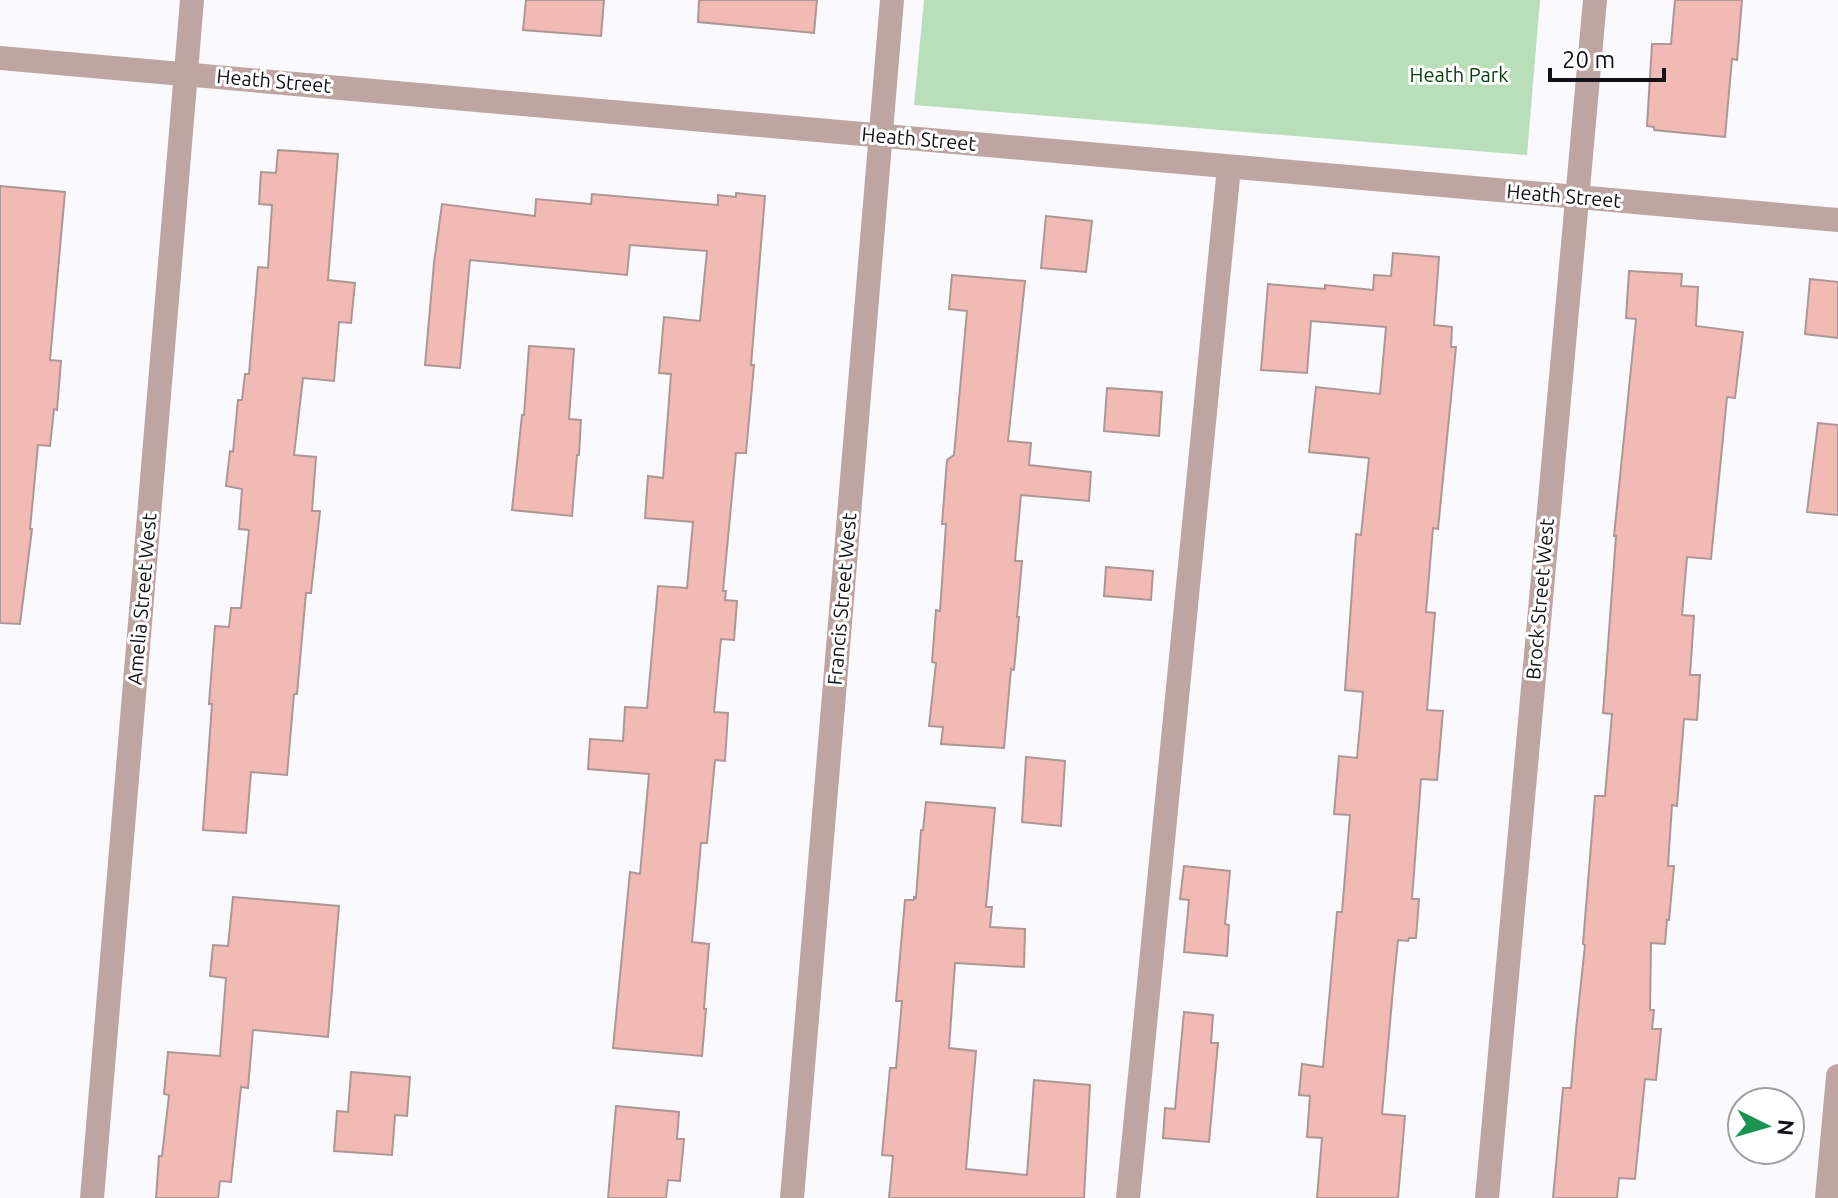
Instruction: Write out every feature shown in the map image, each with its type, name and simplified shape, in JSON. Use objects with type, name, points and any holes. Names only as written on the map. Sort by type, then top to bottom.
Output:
[{"type":"street","name":"Amelia Street West","points":[[92,1198],[192,0]]},
{"type":"street","name":"Francis Street West","points":[[792,1198],[892,0]]},
{"type":"street","name":"Brock Street West","points":[[1487,1198],[1595,0]]},
{"type":"street","name":"Heath Street","points":[[0,58],[1838,220]]},
{"type":"street","points":[[1128,1198],[1229,167]]},
{"type":"street","points":[[1827,1198],[1838,1076]]},
{"type":"green space","name":"Heath Park","points":[[924,0],[1540,0],[1527,155],[914,105]]},
{"type":"building","points":[[526,0],[604,0],[601,36],[523,30]]},
{"type":"building","points":[[699,0],[817,0],[814,33],[698,22]]},
{"type":"building","points":[[1675,0],[1742,0],[1737,60],[1732,59],[1725,137],[1654,130],[1654,127],[1647,126],[1652,44],[1671,44]]},
{"type":"building","points":[[278,150],[338,154],[328,280],[355,283],[351,323],[339,322],[334,381],[303,378],[294,455],[316,457],[312,511],[320,511],[311,593],[306,593],[287,775],[251,772],[246,833],[203,830],[215,626],[229,627],[231,608],[241,608],[249,530],[239,529],[242,489],[226,486],[238,400],[242,400],[245,374],[249,374],[258,267],[268,268],[272,205],[259,204],[261,172],[276,173]]},
{"type":"building","points":[[0,186],[65,192],[50,360],[61,361],[57,410],[54,409],[50,446],[38,445],[32,529],[20,624],[0,623]]},
{"type":"building","points":[[736,193],[765,196],[746,453],[736,453],[723,591],[726,591],[725,600],[737,601],[734,640],[721,639],[714,712],[728,713],[725,761],[715,760],[707,843],[701,843],[692,942],[709,944],[702,1056],[613,1048],[630,872],[640,874],[649,774],[588,769],[590,739],[623,741],[625,707],[647,708],[658,586],[687,588],[693,522],[645,518],[648,476],[663,478],[671,374],[659,373],[664,317],[700,321],[707,251],[630,245],[627,275],[470,260],[460,368],[425,365],[442,204],[535,216],[536,199],[591,204],[592,194],[718,205],[718,195],[736,197]]},
{"type":"building","points":[[1046,216],[1092,221],[1086,272],[1041,268]]},
{"type":"building","points":[[1393,253],[1439,257],[1434,325],[1452,327],[1451,347],[1456,347],[1438,529],[1433,528],[1426,612],[1435,613],[1427,710],[1443,711],[1437,780],[1421,779],[1412,899],[1419,899],[1416,938],[1398,940],[1393,989],[1382,1114],[1405,1116],[1398,1198],[1317,1198],[1322,1138],[1307,1137],[1310,1096],[1299,1095],[1302,1064],[1323,1067],[1337,912],[1342,912],[1350,815],[1334,814],[1339,756],[1357,758],[1363,692],[1345,690],[1356,534],[1361,535],[1369,458],[1309,452],[1316,387],[1380,394],[1386,327],[1311,321],[1307,373],[1261,370],[1268,284],[1373,290],[1374,275],[1391,276]]},
{"type":"building","points":[[1629,271],[1682,274],[1681,286],[1698,287],[1696,326],[1743,332],[1735,398],[1727,397],[1711,559],[1687,557],[1682,615],[1694,616],[1690,675],[1700,675],[1697,720],[1684,719],[1677,806],[1672,805],[1668,866],[1674,866],[1665,944],[1651,943],[1652,1029],[1661,1029],[1656,1080],[1645,1079],[1635,1179],[1619,1178],[1617,1198],[1553,1198],[1563,1088],[1571,1088],[1595,796],[1605,796],[1612,714],[1603,713],[1614,536],[1636,319],[1626,318]]},
{"type":"building","points":[[952,275],[1025,281],[1008,441],[1031,443],[1029,465],[1091,472],[1089,501],[1021,495],[1015,561],[1022,561],[1019,617],[1004,748],[941,744],[943,727],[929,726],[936,663],[932,662],[936,610],[940,611],[946,524],[942,524],[947,460],[954,455],[967,311],[949,309]]},
{"type":"building","points":[[1810,279],[1838,282],[1838,338],[1805,334]]},
{"type":"building","points":[[529,346],[574,349],[569,419],[581,420],[572,516],[512,510]]},
{"type":"building","points":[[1107,388],[1162,392],[1159,436],[1104,431]]},
{"type":"building","points":[[1818,423],[1838,425],[1838,515],[1807,512]]},
{"type":"building","points":[[1106,567],[1153,571],[1151,600],[1104,596]]},
{"type":"building","points":[[1026,757],[1065,761],[1061,826],[1022,822]]},
{"type":"building","points":[[926,802],[995,808],[986,907],[992,907],[990,927],[1025,929],[1024,967],[955,963],[949,1048],[976,1051],[966,1169],[1027,1175],[1034,1080],[1090,1085],[1084,1198],[889,1198],[893,1156],[882,1155],[890,1068],[896,1068],[902,1001],[896,1001],[905,900],[916,898]]},
{"type":"building","points":[[1184,866],[1230,871],[1225,924],[1229,925],[1227,956],[1184,952],[1189,900],[1180,899]]},
{"type":"building","points":[[233,897],[339,906],[328,1037],[253,1030],[248,1088],[241,1087],[231,1182],[220,1181],[218,1198],[156,1198],[169,1095],[164,1094],[168,1052],[220,1056],[226,978],[210,976],[213,945],[228,946]]},
{"type":"building","points":[[1184,1012],[1213,1015],[1211,1043],[1218,1043],[1209,1142],[1163,1138],[1165,1108],[1175,1109]]},
{"type":"building","points":[[351,1072],[410,1077],[407,1116],[395,1115],[392,1155],[334,1151],[337,1111],[348,1112]]},
{"type":"building","points":[[616,1106],[679,1112],[677,1139],[684,1139],[680,1181],[668,1180],[666,1198],[608,1198]]}]
